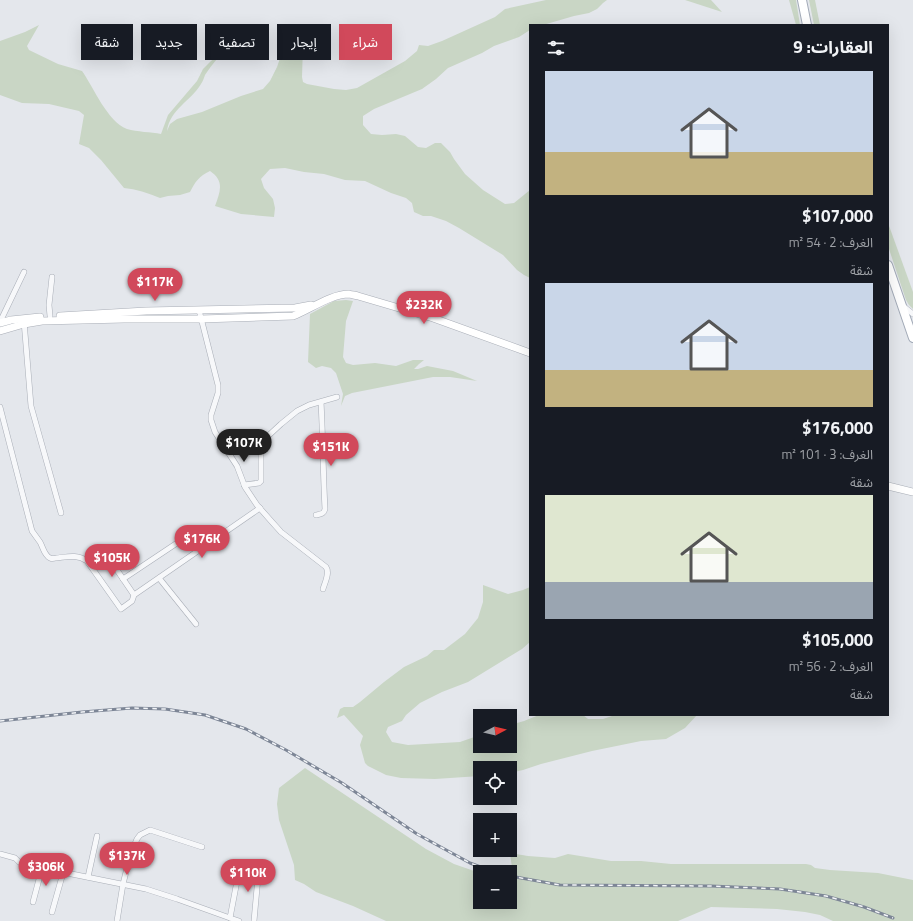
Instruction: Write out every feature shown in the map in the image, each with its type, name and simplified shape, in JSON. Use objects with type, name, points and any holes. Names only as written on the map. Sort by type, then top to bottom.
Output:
[{"type":"main road","points":[[802,0],[807,24]]},
{"type":"main road","points":[[889,268],[913,338]]},
{"type":"street","points":[[0,322],[24,272]]},
{"type":"street","points":[[50,316],[49,305],[52,277]]},
{"type":"street","points":[[0,322],[11,320],[24,321],[131,318],[211,319],[293,316],[330,299],[348,294],[433,318],[529,353]]},
{"type":"street","points":[[0,330],[24,321],[50,316],[295,308],[316,305]]},
{"type":"street","points":[[902,306],[913,314]]},
{"type":"street","points":[[199,310],[218,385],[218,393],[210,415],[215,432],[237,466],[244,485],[260,508],[281,532],[326,567],[328,573],[323,589]]},
{"type":"street","points":[[210,310],[211,319]]},
{"type":"street","points":[[24,321],[31,406],[61,513]]},
{"type":"street","points":[[244,485],[259,483],[261,481],[261,450],[264,441],[268,436],[297,411],[337,397]]},
{"type":"street","points":[[316,515],[323,514],[325,512],[321,402]]},
{"type":"street","points":[[0,407],[32,531],[49,558],[53,559],[76,556],[83,558],[90,565],[121,609],[132,601],[134,595],[260,508]]},
{"type":"street","points":[[889,486],[913,492]]},
{"type":"street","points":[[123,579],[195,531],[206,546]]},
{"type":"street","points":[[104,551],[134,595]]},
{"type":"street","points":[[159,578],[196,624]]},
{"type":"street","points":[[118,921],[123,884],[132,851],[140,834],[150,830],[202,847]]},
{"type":"street","points":[[88,877],[98,836]]},
{"type":"street","points":[[0,854],[15,858],[20,862],[42,868],[146,889],[239,921]]},
{"type":"street","points":[[254,921],[259,866]]},
{"type":"street","points":[[33,902],[42,868]]},
{"type":"street","points":[[52,912],[63,873]]},
{"type":"street","points":[[230,918],[237,881]]},
{"type":"green space","points":[[546,0],[607,0],[597,9],[589,13],[546,24],[529,24],[529,31],[519,37],[494,46],[448,68],[422,89],[374,109],[363,116],[363,125],[371,134],[396,134],[405,136],[418,147],[426,148],[435,143],[441,143],[450,152],[465,174],[483,190],[505,204],[514,203],[529,191],[529,278],[517,270],[503,255],[459,228],[446,221],[431,216],[423,216],[414,212],[412,203],[406,198],[365,181],[345,180],[324,174],[285,168],[270,169],[261,179],[264,188],[273,199],[275,208],[274,217],[241,214],[215,206],[220,187],[218,179],[210,171],[198,180],[190,192],[180,195],[160,198],[133,189],[124,188],[89,148],[79,144],[84,115],[79,111],[49,104],[22,103],[0,95],[0,41],[39,25],[27,46],[29,50],[58,64],[82,71],[107,112],[120,125],[131,130],[161,134],[168,115],[197,81],[203,69],[212,60],[216,60],[205,75],[197,90],[176,111],[169,123],[167,131],[170,124],[177,119],[202,112],[241,96],[263,89],[270,81],[279,60],[303,60],[302,77],[303,82],[307,84],[346,90],[357,88],[405,61],[417,51],[419,45],[428,46],[442,41],[495,17],[505,9]]},
{"type":"green space","points":[[685,0],[711,0],[722,12]]},
{"type":"green space","points":[[789,0],[796,0],[800,24],[796,24]]},
{"type":"green space","points":[[809,0],[815,0],[820,24],[814,24]]},
{"type":"green space","points":[[889,226],[913,292],[913,309],[906,300],[889,249]]},
{"type":"green space","points":[[334,301],[353,301],[346,321],[343,357],[346,363],[353,365],[375,363],[396,366],[413,360],[424,360],[414,369],[427,366],[453,371],[477,381],[450,377],[433,377],[352,393],[345,396],[341,406],[343,394],[336,373],[331,368],[322,366],[316,368],[308,362],[310,314]]},
{"type":"green space","points":[[483,585],[508,594],[529,587],[529,643],[522,649],[468,682],[442,692],[420,703],[406,715],[402,721],[388,727],[386,732],[392,742],[408,745],[460,742],[473,737],[473,753],[517,753],[517,723],[536,716],[584,716],[588,719],[603,719],[612,716],[696,716],[685,728],[666,739],[641,741],[592,751],[517,771],[517,761],[473,761],[473,776],[435,779],[401,778],[386,775],[368,766],[365,763],[360,745],[363,736],[344,715],[337,718],[340,709],[344,707],[353,707],[404,667],[427,656],[434,650],[444,650],[465,634],[478,618],[483,602]]},
{"type":"green space","points":[[305,768],[426,849],[454,864],[473,871],[473,909],[517,909],[517,865],[512,865],[511,857],[517,857],[517,854],[555,858],[568,854],[611,861],[641,861],[671,864],[806,864],[815,868],[830,870],[878,873],[913,880],[913,921],[833,921],[820,915],[805,912],[777,909],[711,907],[678,921],[386,921],[353,906],[316,892],[295,880],[294,865],[279,820],[277,804],[279,788]]},
{"type":"railway","points":[[0,721],[132,708],[165,709],[205,715],[246,729],[286,750],[342,783],[417,834],[475,865]]},
{"type":"railway","points":[[517,877],[560,885],[711,886],[780,889],[826,896],[864,907],[893,918]]}]
